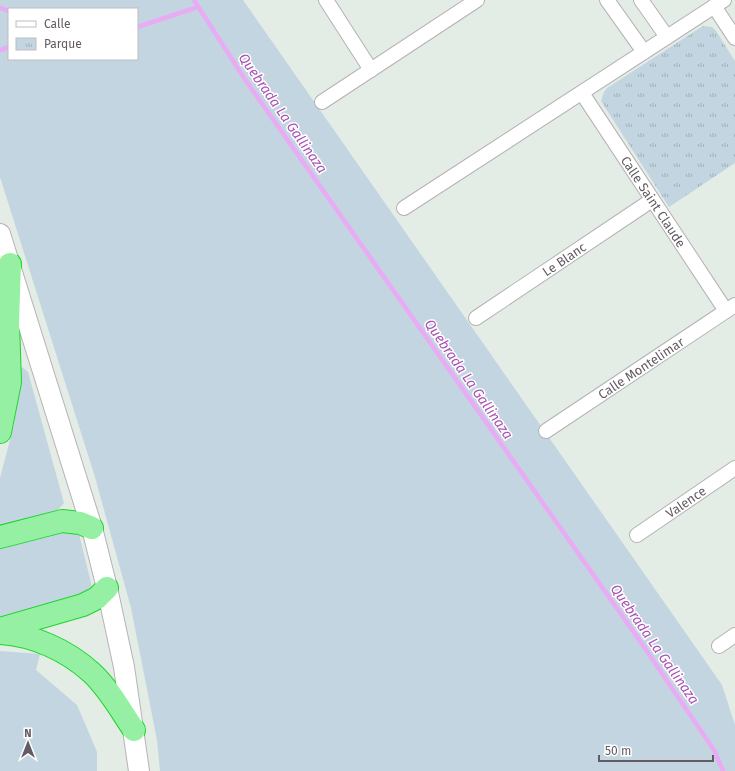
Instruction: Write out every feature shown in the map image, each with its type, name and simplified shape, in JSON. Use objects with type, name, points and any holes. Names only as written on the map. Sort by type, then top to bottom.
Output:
[{"type":"highway","points":[[0,432],[10,382],[8,323],[10,264]]},
{"type":"highway","points":[[0,537],[62,521],[92,528]]},
{"type":"highway","points":[[0,629],[83,605],[97,598],[108,588]]},
{"type":"highway","points":[[0,633],[14,634],[36,640],[72,657],[92,673],[110,693],[134,730]]},
{"type":"street","points":[[326,0],[371,70]]},
{"type":"street","points":[[322,102],[477,0]]},
{"type":"street","points":[[607,0],[644,52]]},
{"type":"street","points":[[641,0],[667,37]]},
{"type":"street","points":[[404,208],[719,3],[735,38]]},
{"type":"street","name":"Calle Saint Claude","points":[[582,93],[652,200],[730,308]]},
{"type":"street","name":"Le Blanc","points":[[476,318],[652,200]]},
{"type":"street","points":[[0,234],[92,528],[108,588],[124,667],[139,771]]},
{"type":"street","name":"Calle Montelimar","points":[[546,431],[730,308]]},
{"type":"street","name":"Valence","points":[[637,535],[735,468]]},
{"type":"street","points":[[719,646],[735,635]]},
{"type":"green space","points":[[0,0],[243,0],[722,685],[735,725],[735,771],[160,771],[157,740],[131,608],[95,477],[0,177]]},
{"type":"green space","points":[[703,26],[712,27],[716,31],[735,61],[735,163],[669,207],[601,101],[607,88]]},
{"type":"green space","points":[[22,367],[28,372],[64,503],[58,510],[0,526],[0,478],[14,425],[19,371]]},
{"type":"green space","points":[[65,527],[78,530],[93,591],[0,622],[0,545]]},
{"type":"green space","points":[[0,651],[40,654],[36,670],[77,705],[97,752],[97,771],[0,771]]},
{"type":"waterway","name":"Quebrada La Gallinaza","points":[[194,0],[244,78],[642,644],[714,750],[723,771]]},
{"type":"waterway","points":[[138,27],[198,7]]},
{"type":"waterway","points":[[0,8],[8,11]]},
{"type":"waterway","points":[[0,50],[8,47]]}]
